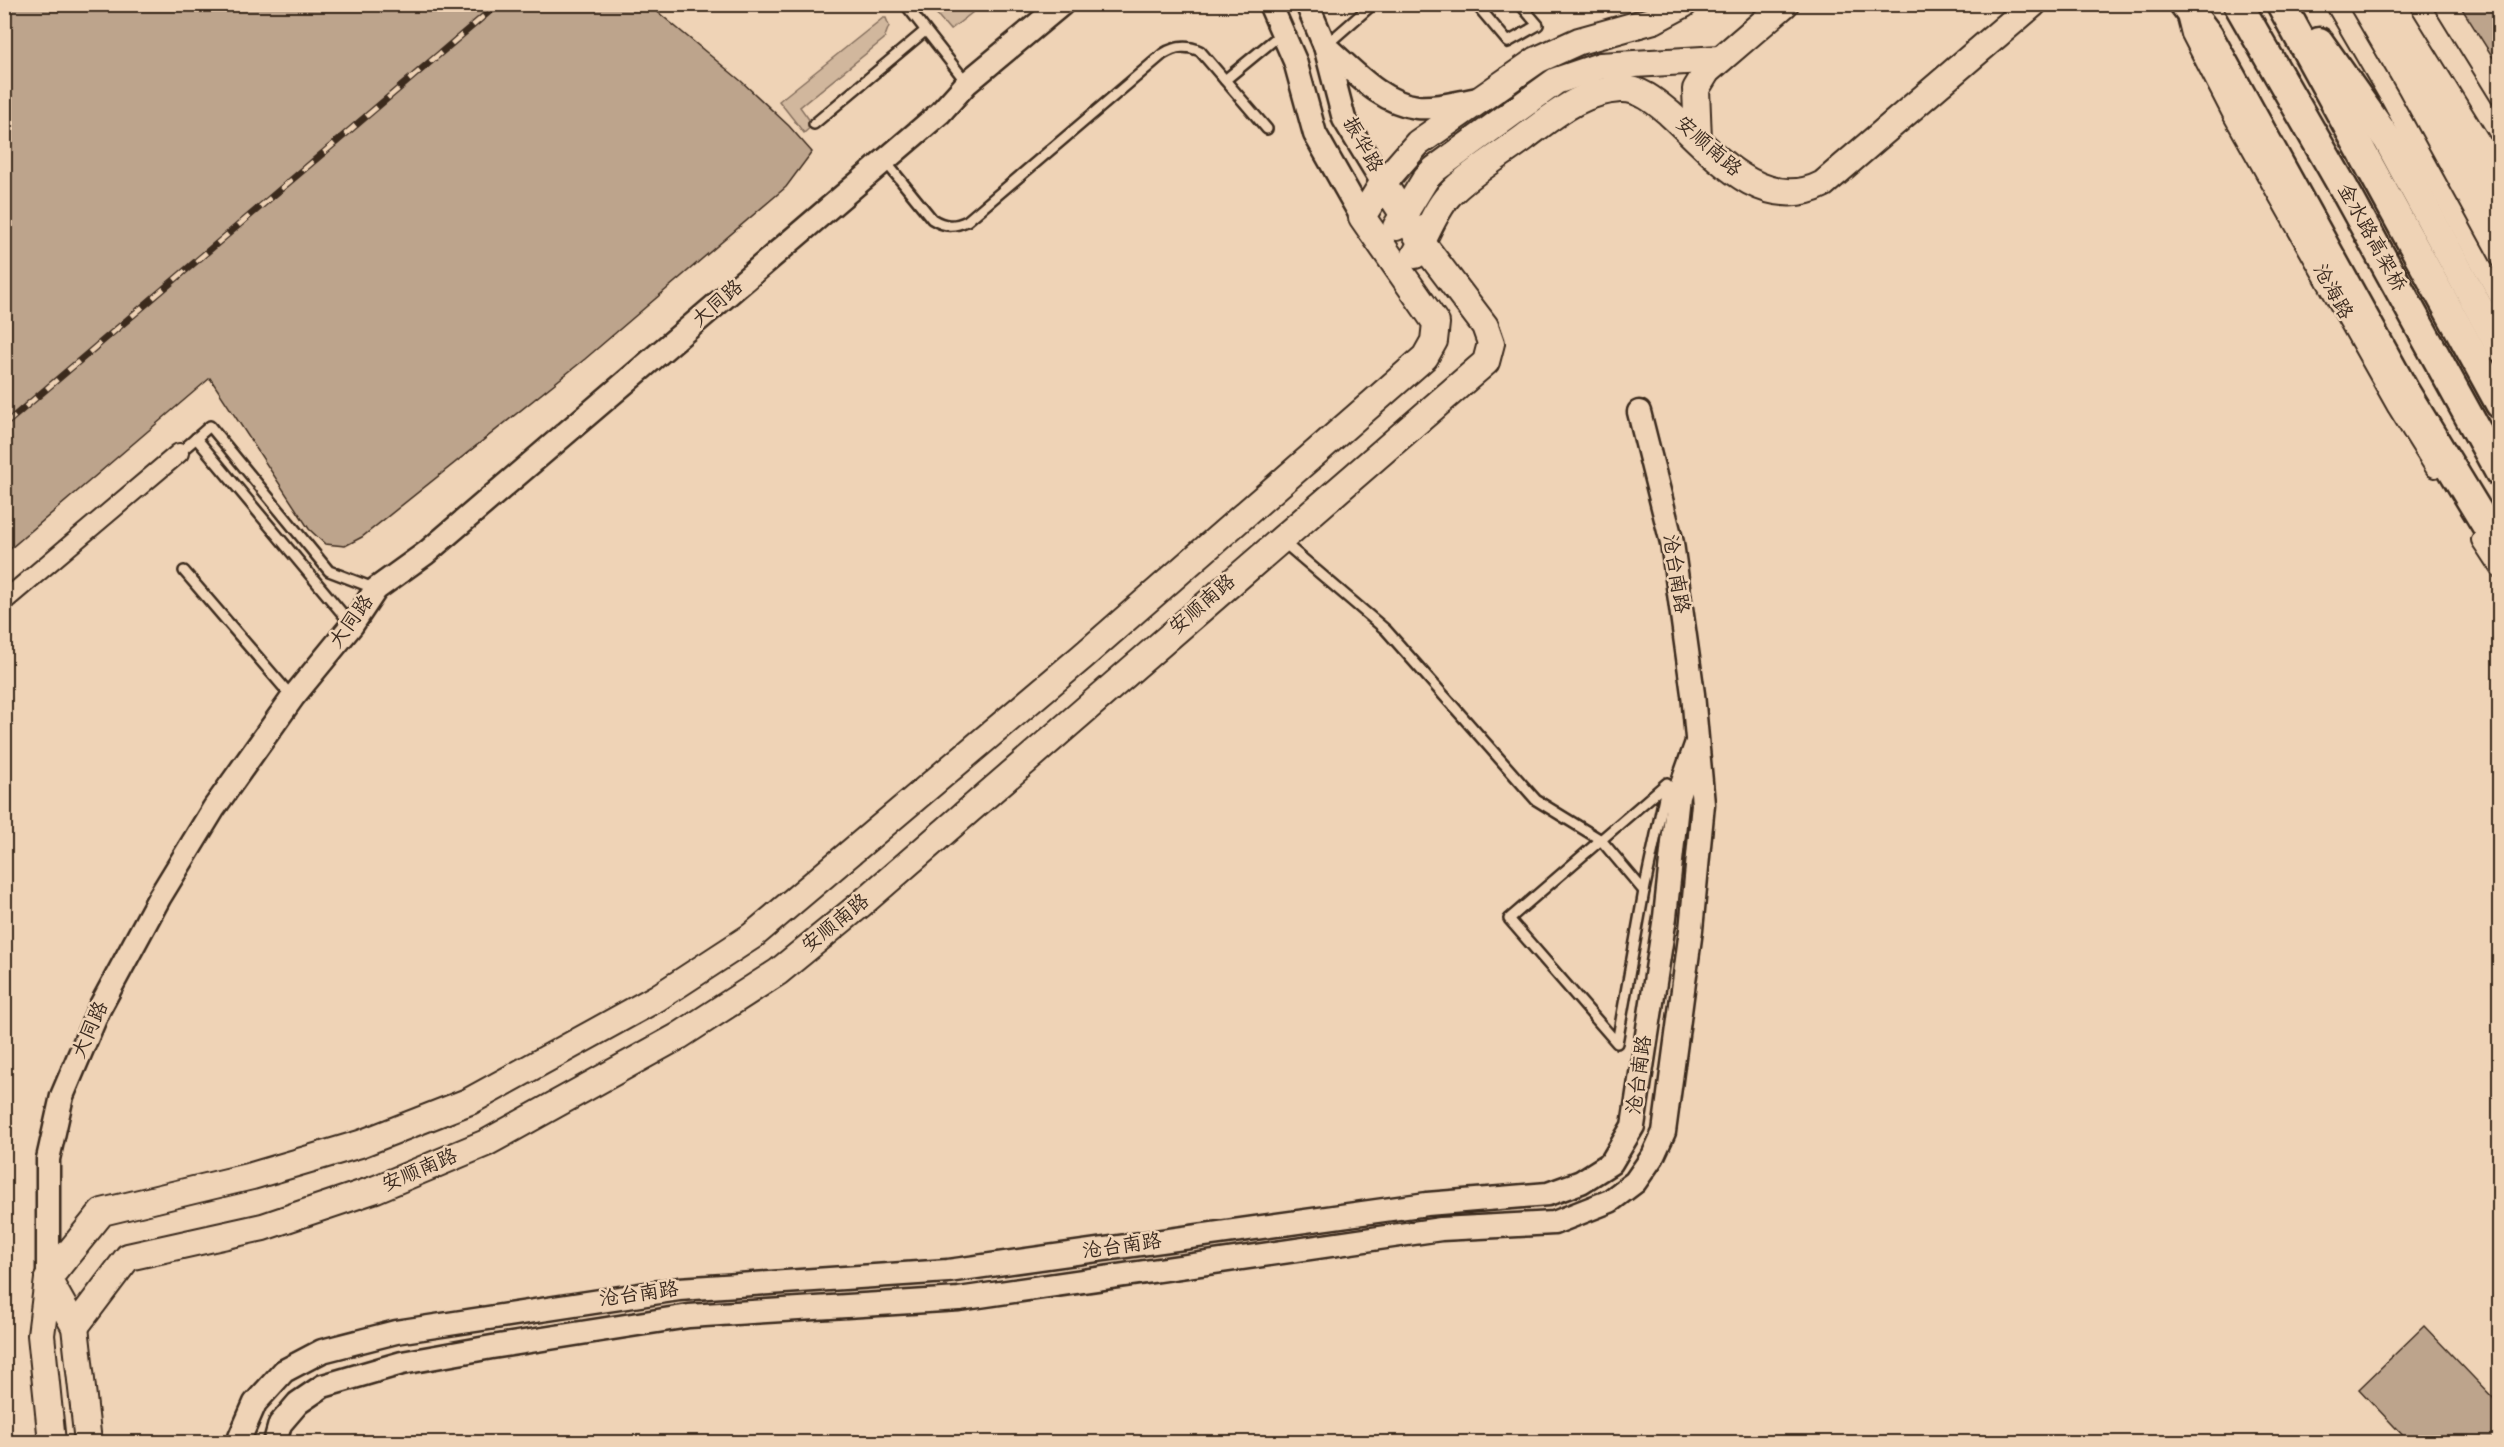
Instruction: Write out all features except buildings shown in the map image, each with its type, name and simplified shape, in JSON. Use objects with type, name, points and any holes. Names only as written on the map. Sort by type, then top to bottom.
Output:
[{"type":"main road","points":[[1402,278],[1362,217],[1383,183],[1418,143],[1537,60],[1579,41],[1654,20],[1684,4]]},
{"type":"main road","points":[[1698,139],[1696,89],[1707,71],[1785,4]]},
{"type":"main road","name":"安顺南路","points":[[48,1279],[102,1212],[252,1176],[349,1147],[470,1101],[657,998],[752,936],[1055,680],[1425,357],[1434,341],[1436,323],[1402,278],[1450,194],[1574,100],[1602,91],[1624,88],[1647,95],[1698,139],[1721,163],[1744,179],[1762,188],[1784,192],[1810,190],[1823,184],[2033,4]]},
{"type":"main road","points":[[2183,4],[2208,35],[2404,390],[2499,549]]},
{"type":"main road","name":"金水路高架桥","points":[[2238,4],[2343,187],[2499,473]]},
{"type":"main road","name":"金水路高架桥","points":[[2281,4],[2499,404]]},
{"type":"main road","points":[[2300,13],[2388,140],[2499,347]]},
{"type":"main road","points":[[1383,250],[1426,178],[1435,169],[1556,81],[1600,66],[1720,59]]},
{"type":"main road","name":"振华路","points":[[1383,183],[1422,243],[1485,326],[1491,343]]},
{"type":"main road","name":"安顺南路","points":[[75,1327],[128,1257],[263,1227],[376,1189],[486,1143],[689,1030],[777,972],[860,905],[1486,362],[1491,343]]},
{"type":"main road","points":[[48,1279],[75,1327],[88,1443]]},
{"type":"main road","name":"大同路","points":[[48,1279],[41,1335],[52,1443]]},
{"type":"street","name":"大同路","points":[[48,1279],[48,1159],[67,1085],[99,1009],[159,898],[214,808],[292,697],[352,625],[376,589],[426,553],[885,161],[940,113],[967,83],[1062,4]]},
{"type":"street","name":"振华路","points":[[1270,4],[1284,32],[1315,134],[1362,217]]},
{"type":"street","name":"振华路","points":[[1307,4],[1325,46],[1344,119],[1383,183]]},
{"type":"street","name":"沧海路","points":[[2183,4],[2191,34],[2237,124],[2397,407],[2499,569]]},
{"type":"street","points":[[2244,4],[2499,464]]},
{"type":"street","points":[[2335,4],[2390,98],[2499,299]]},
{"type":"street","points":[[2419,4],[2499,135]]},
{"type":"street","points":[[2300,13],[2499,388]]},
{"type":"street","points":[[1325,46],[1378,92],[1398,103],[1419,108],[1478,99]]},
{"type":"street","name":"沧台南路","points":[[275,1443],[280,1424],[298,1404],[323,1386],[402,1363],[689,1316],[959,1299],[1441,1229],[1554,1222],[1610,1202],[1635,1182],[1653,1156],[1664,1132],[1691,930],[1703,804],[1699,738],[1672,543],[1639,412]]},
{"type":"street","points":[[4,601],[178,453]]},
{"type":"street","name":"沧台南路","points":[[238,1443],[255,1403],[284,1371],[322,1351],[396,1332],[680,1289],[948,1271],[1416,1206],[1548,1194],[1581,1182],[1611,1164],[1633,1126],[1665,917],[1678,796],[1699,738]]},
{"type":"lane","points":[[905,4],[967,83]]},
{"type":"lane","points":[[1325,46],[1373,4]]},
{"type":"lane","points":[[1476,4],[1508,42],[1538,25],[1520,4]]},
{"type":"lane","points":[[814,124],[926,31]]},
{"type":"lane","points":[[1225,80],[1284,32]]},
{"type":"lane","points":[[885,161],[932,219],[941,225],[958,225],[1170,50],[1191,47],[1200,51],[1267,129]]},
{"type":"lane","points":[[178,453],[210,426],[330,571],[376,589]]},
{"type":"lane","points":[[196,438],[352,625]]},
{"type":"lane","points":[[1280,539],[1386,630],[1536,800],[1601,840],[1644,891]]},
{"type":"lane","points":[[184,571],[292,697]]},
{"type":"lane","points":[[1668,783],[1644,891],[1617,1043],[1509,919],[1601,840],[1668,783]]},
{"type":"shaded area","points":[[929,5],[982,5],[950,30]]},
{"type":"shaded area","points":[[883,18],[886,18],[889,26],[884,39],[800,107],[813,125],[804,133],[779,101]]},
{"type":"railway","points":[[4,425],[498,4]]}]
